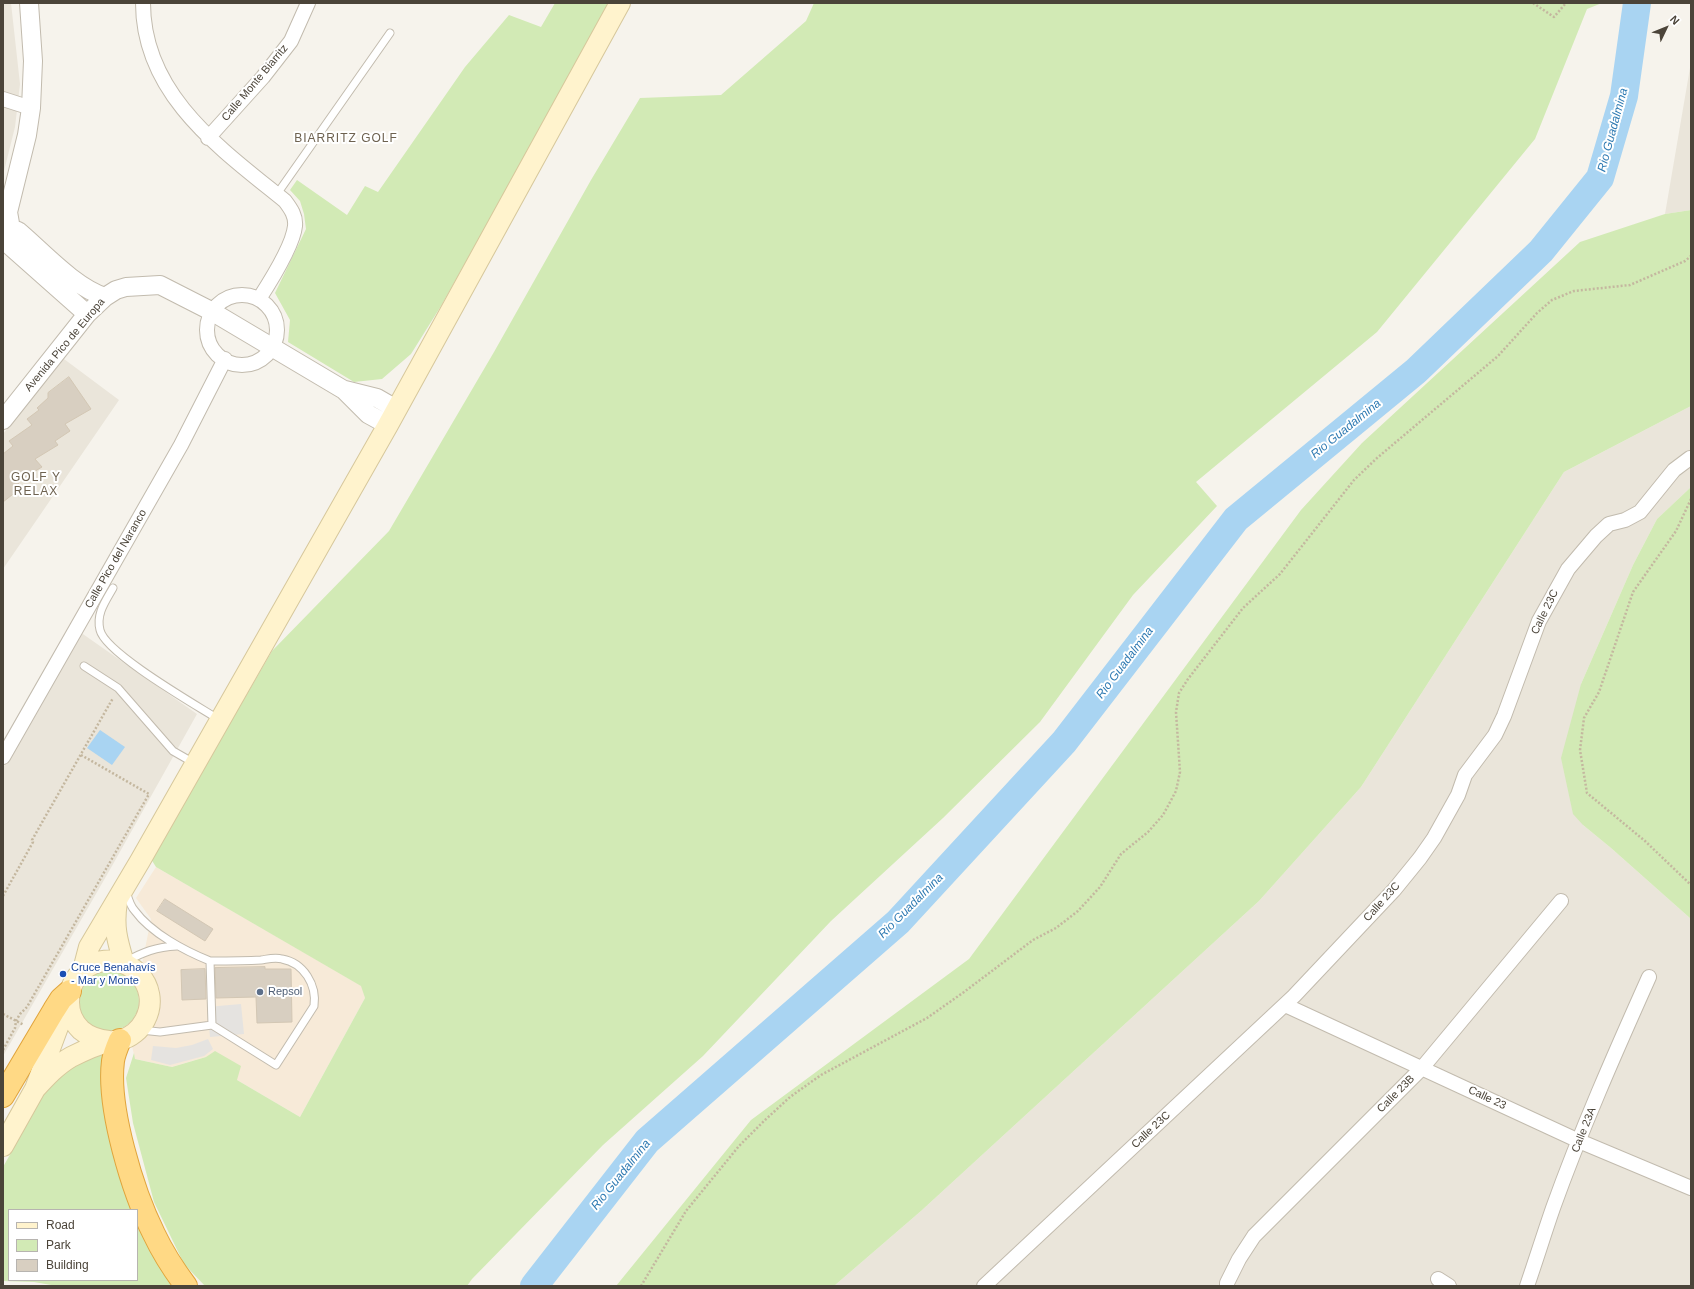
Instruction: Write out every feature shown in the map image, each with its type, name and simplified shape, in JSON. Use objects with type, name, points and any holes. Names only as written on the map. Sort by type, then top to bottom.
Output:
[{"type":"highway","points":[[3,1096],[61,999],[69,997]]},
{"type":"highway","points":[[114,1041],[113,1077],[117,1122],[139,1199],[154,1234],[186,1286]]},
{"type":"main road","points":[[83,970],[89,947],[392,417],[620,3]]},
{"type":"main road","points":[[121,893],[114,918],[115,933],[124,963]]},
{"type":"main road","points":[[3,1146],[35,1090],[73,983],[83,970],[92,964],[102,961],[113,960],[134,968],[148,987],[150,998],[149,1010],[145,1020],[138,1030],[133,1034],[70,1058],[55,1068],[35,1090]]},
{"type":"main road","points":[[69,997],[73,1018],[81,1030],[99,1040],[114,1041]]},
{"type":"street","points":[[29,3],[33,61],[31,108],[28,135],[8,212],[4,239],[87,314]]},
{"type":"street","points":[[142,3],[142,13],[151,53],[170,93],[208,138],[277,194],[285,201],[293,212],[295,225],[292,239],[270,283],[259,299]]},
{"type":"street","name":"Calle Monte Biarritz","points":[[208,138],[263,77],[290,41],[308,3]]},
{"type":"street","points":[[3,99],[31,108]]},
{"type":"street","points":[[6,232],[18,231],[68,275],[94,293],[105,296]]},
{"type":"street","name":"Avenida Pico de Europa","points":[[3,420],[87,314],[105,296],[116,290],[126,286],[160,285],[212,312]]},
{"type":"street","points":[[238,295],[249,295],[259,299],[268,306],[275,321],[276,337],[272,347],[265,356],[256,362],[246,365],[235,364],[216,354],[210,344],[207,333],[207,322],[218,303],[238,295]]},
{"type":"street","points":[[212,312],[344,390],[377,398],[392,417]]},
{"type":"street","name":"Calle Pico del Naranco","points":[[3,757],[181,446],[225,359]]},
{"type":"street","name":"Calle 23C","points":[[984,1286],[1285,1005],[1394,890],[1430,843],[1458,795],[1465,775],[1478,759],[1498,729],[1507,709],[1539,621],[1568,568],[1596,536],[1609,524],[1624,520],[1640,512],[1674,470],[1690,458]]},
{"type":"street","name":"Calle 23B","points":[[1226,1285],[1239,1259],[1254,1236],[1422,1068],[1561,901]]},
{"type":"street","name":"Calle 23A","points":[[1527,1286],[1553,1208],[1579,1141],[1608,1069],[1649,977]]},
{"type":"street","name":"Calle 23","points":[[1285,1005],[1579,1141],[1691,1188]]},
{"type":"lane","points":[[277,194],[390,33]]},
{"type":"lane","points":[[113,588],[100,612],[99,617],[100,632],[105,641],[152,677],[220,720]]},
{"type":"lane","points":[[84,666],[118,688],[173,752],[195,764]]},
{"type":"lane","points":[[121,893],[142,920],[178,946],[210,961],[262,960],[272,958],[283,959],[293,963],[310,978],[314,987],[314,1006],[276,1066],[212,1025],[160,1032],[138,1030]]},
{"type":"lane","points":[[124,963],[148,951],[161,947],[178,946]]},
{"type":"lane","points":[[210,961],[212,1025]]},
{"type":"path","points":[[1534,3],[1554,17],[1566,3]]},
{"type":"path","points":[[641,1286],[686,1211],[740,1146],[790,1097],[821,1075],[927,1018],[1033,940],[1056,928],[1078,911],[1095,892],[1121,854],[1148,832],[1163,815],[1176,791],[1180,772],[1176,712],[1179,693],[1188,679],[1243,608],[1280,574],[1354,480],[1377,458],[1498,356],[1537,313],[1552,300],[1574,291],[1630,285],[1685,261],[1691,256]]},
{"type":"path","points":[[1691,499],[1676,530],[1633,592],[1599,692],[1584,718],[1580,750],[1587,793],[1644,841],[1691,885]]},
{"type":"path","points":[[3,896],[33,842],[32,840],[118,688]]},
{"type":"path","points":[[3,1050],[15,1028],[16,1021],[27,1007],[149,794],[81,755]]},
{"type":"path","points":[[3,1014],[21,1024]]},
{"type":"shaded area","points":[[3,3],[11,3],[20,84],[15,127],[3,175]]},
{"type":"shaded area","points":[[1691,62],[1691,210],[1665,214]]},
{"type":"shaded area","name":"GOLF Y RELAX","points":[[64,359],[119,400],[3,569],[3,434]]},
{"type":"shaded area","points":[[1691,406],[1691,487],[1657,519],[1633,565],[1581,684],[1583,825],[1691,919],[1691,1286],[834,1286],[921,1211],[1259,901],[1361,787],[1564,472]]},
{"type":"shaded area","points":[[80,632],[197,714],[3,1056],[3,768]]},
{"type":"shaded area","name":"Repsol","points":[[156,867],[362,986],[365,998],[300,1117],[237,1080],[206,1057],[172,1067],[135,1059],[132,1046],[155,1014],[160,1000],[151,976],[142,964],[151,919],[136,898]]},
{"type":"shaded area","points":[[241,1004],[244,1034],[210,1037],[207,1007]]},
{"type":"shaded area","points":[[208,1039],[213,1049],[204,1056],[170,1065],[151,1060],[153,1046],[176,1048],[192,1045]]},
{"type":"green space","points":[[555,3],[611,3],[441,306],[411,354],[382,379],[354,382],[288,342],[290,320],[275,293],[306,229],[300,201],[290,190],[297,180],[347,215],[365,186],[378,192],[465,67],[509,15],[541,27]]},
{"type":"green space","points":[[814,3],[1602,3],[1587,9],[1535,139],[1377,332],[1196,482],[1217,506],[1133,595],[1040,722],[943,818],[831,921],[703,1056],[603,1145],[472,1279],[467,1286],[205,1286],[184,1264],[154,1202],[133,1123],[126,1078],[134,1053],[135,1059],[172,1067],[206,1057],[215,1051],[241,1066],[237,1080],[300,1117],[365,998],[361,986],[156,867],[151,859],[272,651],[389,531],[494,352],[591,180],[640,98],[721,95],[806,21]]},
{"type":"green space","points":[[1691,210],[1691,406],[1564,472],[1361,787],[1259,901],[921,1211],[834,1286],[616,1286],[751,1120],[969,959],[1301,510],[1362,443],[1580,242],[1665,214]]},
{"type":"green space","points":[[1691,487],[1691,919],[1583,825],[1573,814],[1561,758],[1581,684],[1633,565],[1657,519]]},
{"type":"green space","points":[[109,971],[126,976],[134,984],[139,1001],[134,1018],[126,1026],[109,1031],[92,1026],[84,1018],[79,1001],[84,984],[92,976]]},
{"type":"green space","points":[[104,1052],[136,1209],[8,1209],[8,1281],[138,1281],[138,1215],[178,1286],[57,1286],[34,1282],[3,1281],[3,1167],[44,1094],[59,1074]]},
{"type":"water","points":[[100,730],[125,747],[112,765],[87,748]]},
{"type":"building","points":[[69,377],[91,409],[65,424],[70,431],[55,441],[58,445],[35,459],[42,467],[17,482],[22,487],[3,502],[3,454],[13,446],[9,441],[32,425],[27,419],[39,410],[37,408],[48,398],[48,393]]},
{"type":"building","points":[[165,899],[213,929],[205,941],[157,911]]},
{"type":"building","points":[[265,967],[265,969],[291,969],[292,1022],[257,1023],[256,997],[216,998],[215,968]]},
{"type":"building","points":[[205,969],[206,999],[182,1000],[181,970]]},
{"type":"waterway","name":"Rio Guadalmina","points":[[534,1286],[647,1141],[898,922],[1064,742],[1236,519],[1416,371],[1541,251],[1600,178],[1624,96],[1637,3]]},
{"type":"place","name":"Cruce Benahavís - Mar y Monte","points":[[63,974]]},
{"type":"place","name":"Repsol","points":[[260,992]]},
{"type":"district","name":"BIARRITZ GOLF","points":[[346,139]]},
{"type":"district","name":"GOLF Y RELAX","points":[[36,485]]}]
